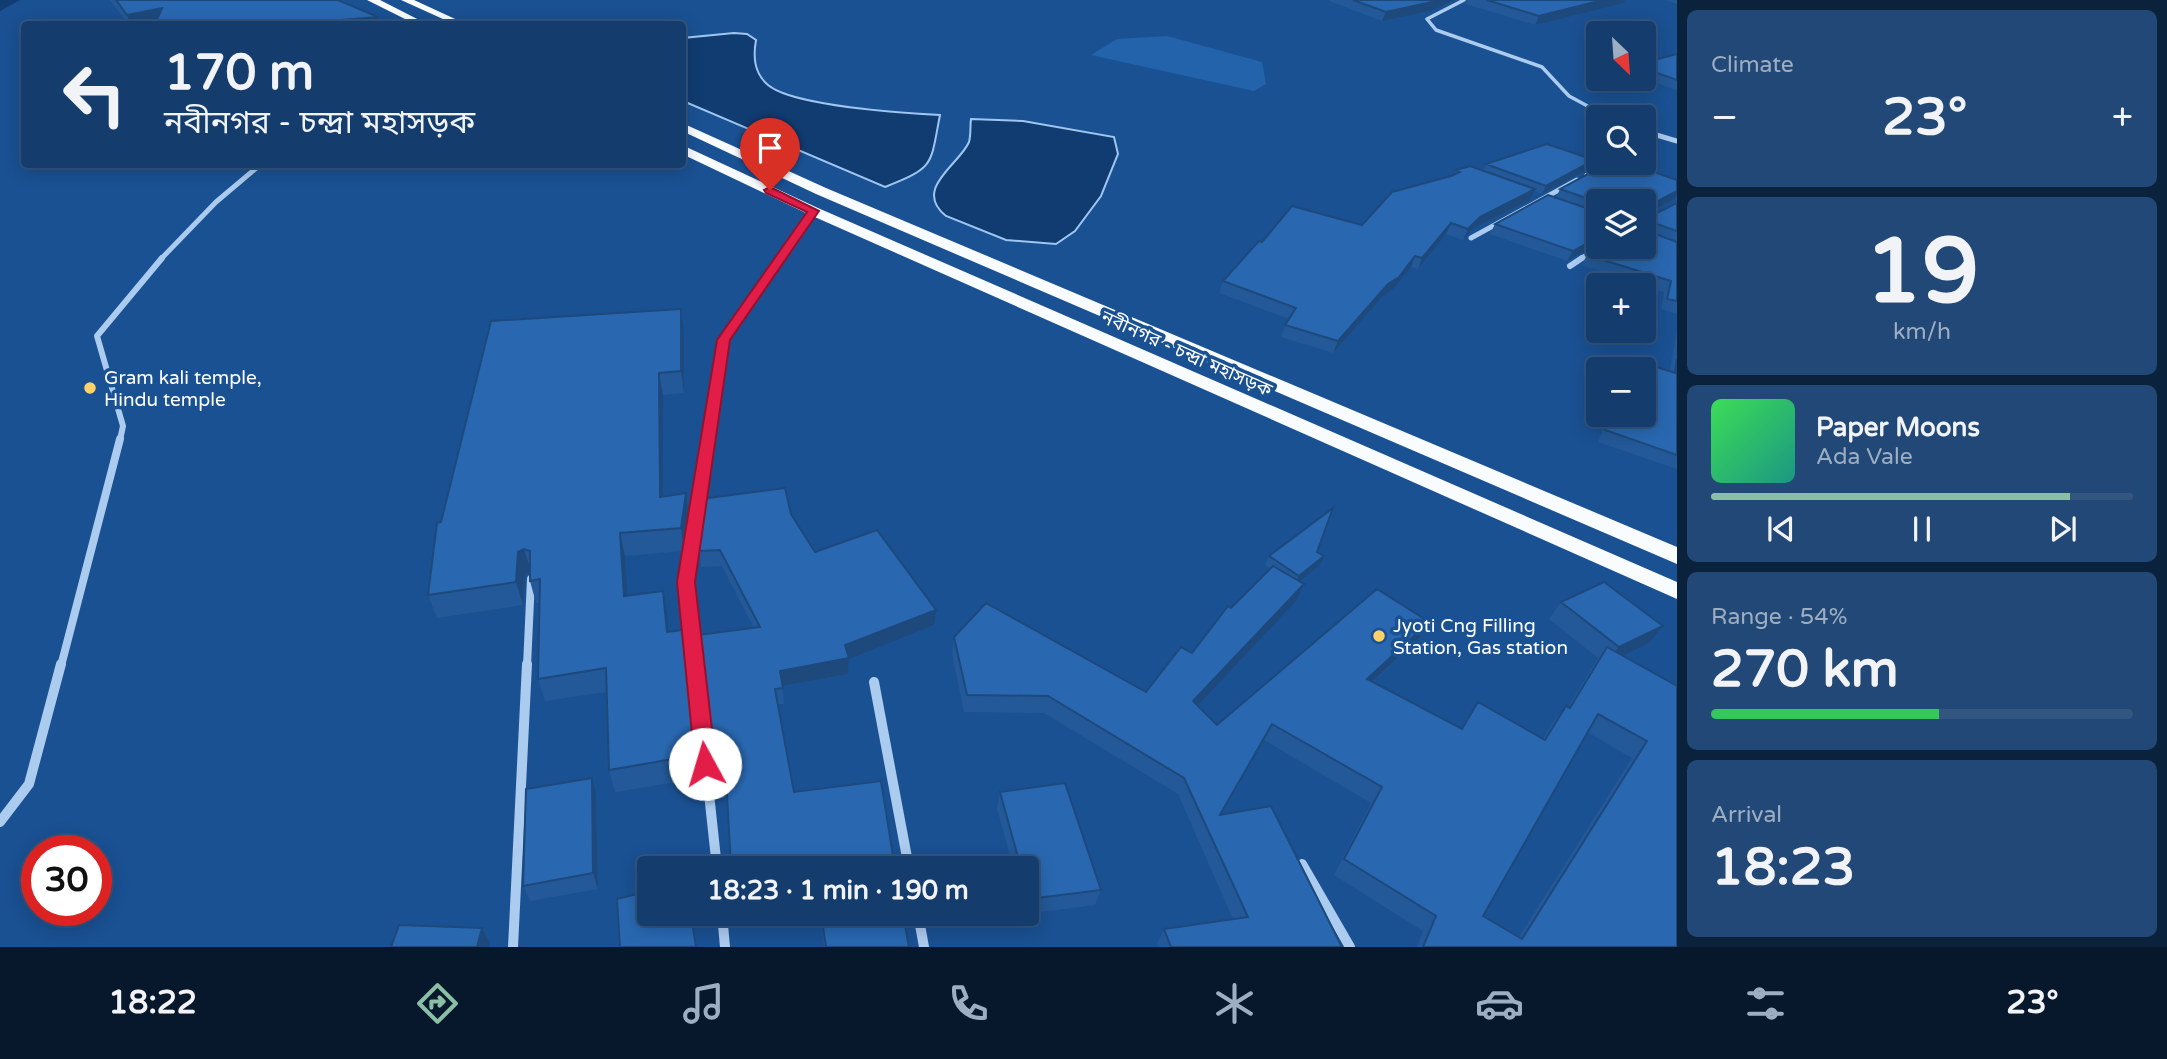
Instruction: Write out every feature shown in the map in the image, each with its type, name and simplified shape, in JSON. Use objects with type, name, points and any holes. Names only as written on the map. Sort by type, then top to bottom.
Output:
[{"type":"highway","points":[[372,0],[416,21]]},
{"type":"highway","points":[[406,0],[453,21]]},
{"type":"highway","points":[[440,21],[448,19]]},
{"type":"highway","name":"নবীনগর - চন্দ্রা মহাসড়ক","points":[[686,129],[821,191],[1677,556]]},
{"type":"highway","name":"নবীনগর - চন্দ্রা মহাসড়ক","points":[[686,151],[813,211],[1677,591]]},
{"type":"street","points":[[1464,0],[1427,19],[1436,30],[1542,67],[1569,96],[1586,105]]},
{"type":"street","points":[[1656,135],[1677,141]]},
{"type":"street","points":[[0,822],[29,784],[124,426],[97,336],[150,271],[233,185],[256,168]]},
{"type":"street","points":[[1471,238],[1540,198],[1587,175]]},
{"type":"street","points":[[1528,194],[1552,203]]},
{"type":"street","points":[[716,856],[686,582],[723,340],[813,211]]},
{"type":"street","points":[[1570,266],[1586,256]]},
{"type":"street","points":[[513,947],[531,578]]},
{"type":"street","points":[[874,682],[907,856]]},
{"type":"street","points":[[1302,864],[1350,947]]},
{"type":"street","points":[[723,926],[725,947]]},
{"type":"street","points":[[920,926],[924,947]]},
{"type":"shaded area","points":[[747,34],[756,40],[755,59],[763,80],[781,92],[800,98],[850,107],[940,115],[932,154],[922,169],[885,187],[686,102],[686,38]]},
{"type":"shaded area","points":[[1167,36],[1262,62],[1266,84],[1254,91],[1091,55],[1117,39]]},
{"type":"shaded area","points":[[971,119],[1023,121],[1114,137],[1118,154],[1101,196],[1075,231],[1056,244],[1006,240],[946,216],[937,206],[934,196],[936,187],[969,142]]},
{"type":"building","points":[[116,0],[338,0],[378,17],[329,21],[156,21],[162,8],[127,15]]},
{"type":"building","points":[[1353,0],[1441,0],[1386,12]]},
{"type":"building","points":[[1487,0],[1603,0],[1539,16]]},
{"type":"building","points":[[1677,54],[1677,80],[1656,73],[1656,60]]},
{"type":"building","points":[[1547,144],[1586,157],[1586,164],[1546,186],[1486,164]]},
{"type":"building","points":[[1470,166],[1535,189],[1480,217],[1468,229],[1451,223],[1422,258],[1415,256],[1399,277],[1388,284],[1338,341],[1285,325],[1296,308],[1223,281],[1259,241],[1262,242],[1292,206],[1362,225],[1392,192],[1451,176],[1460,172],[1456,170]]},
{"type":"building","points":[[1656,173],[1677,180],[1677,191],[1656,202],[1656,189],[1586,189],[1586,198],[1560,189],[1586,175],[1656,175]]},
{"type":"building","points":[[1548,195],[1586,208],[1586,244],[1573,251],[1495,224]]},
{"type":"building","points":[[1677,203],[1677,231],[1656,224],[1656,214]]},
{"type":"building","points":[[1656,234],[1677,242],[1677,301],[1667,299],[1671,281],[1656,276],[1656,273],[1645,273],[1600,259],[1656,259]]},
{"type":"building","points":[[681,309],[681,371],[659,373],[660,497],[686,493],[681,528],[620,533],[624,596],[663,591],[667,632],[683,630],[696,755],[609,770],[606,668],[538,679],[540,579],[530,581],[530,551],[524,549],[518,552],[516,582],[428,595],[437,523],[441,522],[491,321]]},
{"type":"building","points":[[1677,359],[1677,455],[1605,430],[1606,427],[1656,427],[1656,367],[1675,373]]},
{"type":"building","points":[[785,488],[791,514],[815,552],[877,530],[936,610],[845,645],[849,658],[780,671],[783,688],[775,689],[794,792],[881,781],[893,856],[730,856],[725,758],[712,760],[698,635],[760,627],[720,550],[699,551],[700,534],[696,534],[701,499]]},
{"type":"building","points":[[1333,508],[1317,552],[1324,556],[1299,576],[1269,556]]},
{"type":"building","points":[[1273,566],[1304,584],[1193,701],[1217,725],[1377,589],[1429,622],[1367,679],[1462,729],[1478,702],[1545,740],[1566,706],[1570,708],[1607,647],[1677,686],[1677,947],[1423,947],[1436,916],[1344,859],[1382,787],[1272,724],[1220,815],[1271,806],[1342,947],[1171,947],[1164,929],[1248,917],[1184,778],[1048,696],[967,695],[954,637],[986,603],[1146,692],[1181,647],[1192,653],[1228,606],[1231,608]],"holes":[[[1598,714],[1647,741],[1522,939],[1483,916]]]},
{"type":"building","points":[[1604,582],[1663,626],[1619,647],[1561,602]]},
{"type":"building","points":[[592,778],[593,873],[523,886],[526,789]]},
{"type":"building","points":[[1065,783],[1101,890],[1039,898],[1039,856],[1018,856],[1000,792]]},
{"type":"building","points":[[637,894],[637,926],[693,926],[696,947],[620,947],[617,899]]},
{"type":"building","points":[[399,925],[482,928],[477,947],[391,947]]},
{"type":"building","points":[[823,926],[905,926],[909,947],[826,947]]},
{"type":"waterway","points":[[0,6],[11,0]]},
{"type":"place","name":"Gram kali temple, Hindu temple","points":[[90,388]]},
{"type":"place","name":"Jyoti Cng Filling Station, Gas station","points":[[1379,636]]},
{"type":"route","points":[[705,764],[686,582],[723,340],[813,211],[770,190]]}]
